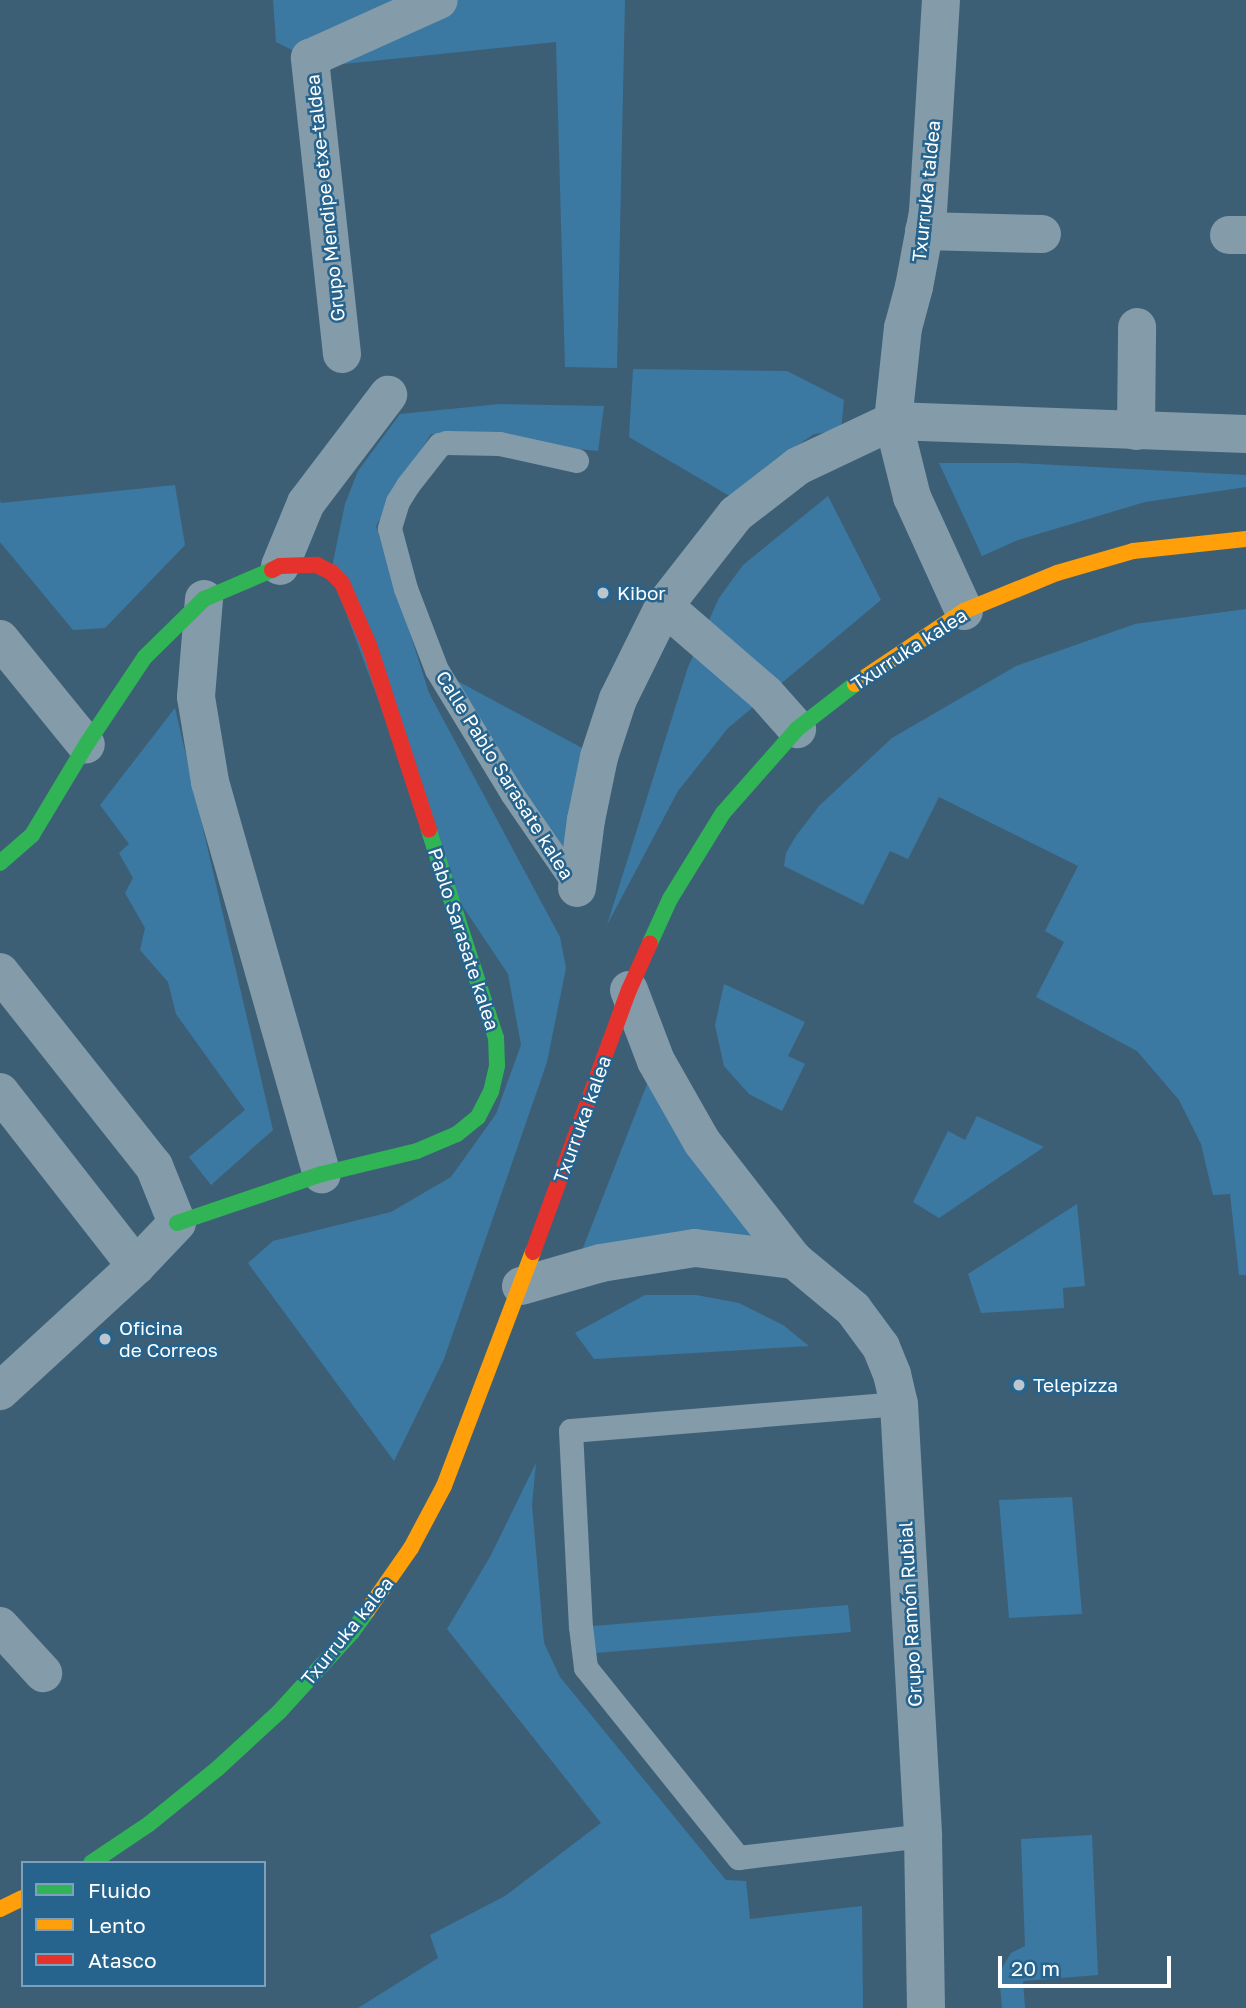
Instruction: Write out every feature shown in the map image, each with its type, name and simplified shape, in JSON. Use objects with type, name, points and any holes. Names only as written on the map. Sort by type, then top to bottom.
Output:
[{"type":"street","name":"Grupo Mendipe etxe-taldea","points":[[342,354],[310,58],[439,0]]},
{"type":"street","name":"Txurruka taldea","points":[[941,0],[924,232],[914,287],[902,328],[892,421],[912,497],[964,611]]},
{"type":"street","points":[[924,232],[1042,233]]},
{"type":"street","points":[[1136,431],[1137,327]]},
{"type":"street","points":[[280,566],[306,503],[388,395]]},
{"type":"street","points":[[577,888],[586,820],[599,757],[618,699],[664,606],[736,514],[798,466],[892,421],[1246,434]]},
{"type":"street","name":"Txurruka kalea","points":[[94,1861],[149,1824],[217,1769],[279,1713],[352,1632],[411,1548],[444,1486],[521,1286],[629,990],[670,899],[723,813],[797,729],[879,664],[964,611],[1056,573],[1133,551],[1246,539]]},
{"type":"street","name":"Pablo Sarasate kalea","points":[[0,863],[32,835],[86,745],[145,657],[204,599],[280,566],[317,565],[331,572],[342,583],[369,645],[496,1038],[498,1065],[491,1093],[478,1116],[457,1133],[391,1159],[322,1174]]},
{"type":"street","points":[[0,1391],[136,1266],[177,1223],[322,1174],[210,782],[196,697],[204,599]]},
{"type":"street","points":[[664,606],[766,694],[797,729]]},
{"type":"street","points":[[0,639],[86,745]]},
{"type":"street","points":[[0,972],[154,1166],[177,1223]]},
{"type":"street","name":"Grupo Ramón Rubial","points":[[629,990],[656,1061],[702,1142],[794,1260],[853,1310],[867,1326],[881,1347],[899,1404],[923,1836],[926,2008]]},
{"type":"street","points":[[0,1092],[136,1266]]},
{"type":"street","points":[[521,1286],[601,1263],[695,1248],[794,1260]]},
{"type":"street","points":[[0,1626],[43,1673]]},
{"type":"street","points":[[0,1909],[21,1899]]},
{"type":"lane","name":"Calle Pablo Sarasate kalea","points":[[577,461],[500,444],[447,443],[434,450],[420,468],[398,502],[390,529],[407,589],[438,670],[513,795],[577,888]]},
{"type":"lane","points":[[899,1404],[572,1431],[581,1627],[586,1668],[739,1858],[923,1836]]},
{"type":"shaded area","points":[[273,0],[625,0],[617,368],[565,367],[556,42],[324,66],[276,42]]},
{"type":"shaded area","points":[[633,369],[787,371],[844,400],[841,430],[814,434],[786,453],[733,498],[629,437]]},
{"type":"shaded area","points":[[500,404],[604,406],[598,451],[431,434],[376,526],[429,693],[560,937],[566,968],[547,1062],[444,1359],[394,1461],[248,1263],[273,1241],[391,1212],[451,1177],[496,1114],[521,1045],[508,974],[445,880],[331,572],[345,504],[358,471],[400,414]]},
{"type":"shaded area","points":[[939,463],[1018,463],[1246,475],[1246,487],[1145,502],[1018,540],[982,556]]},
{"type":"shaded area","points":[[175,485],[185,545],[105,628],[73,630],[0,542],[0,500],[1,503]]},
{"type":"shaded area","points":[[828,496],[881,600],[728,728],[678,791],[607,925],[688,667],[719,598],[743,565]]},
{"type":"shaded area","points":[[1246,609],[1246,1275],[1239,1275],[1230,1194],[1213,1195],[1201,1144],[1179,1100],[1137,1051],[1036,997],[1064,942],[1045,931],[1078,866],[939,797],[908,859],[890,851],[863,905],[784,866],[786,853],[819,806],[892,738],[1016,666],[1135,624]]},
{"type":"shaded area","points":[[437,670],[599,757],[577,888]]},
{"type":"shaded area","points":[[175,708],[273,1130],[211,1185],[189,1157],[245,1110],[176,1014],[168,982],[140,950],[145,928],[125,893],[133,878],[119,853],[129,844],[100,805]]},
{"type":"shaded area","points":[[724,984],[805,1022],[788,1056],[805,1064],[782,1111],[749,1094],[724,1066],[715,1025]]},
{"type":"shaded area","points":[[656,1061],[794,1260],[574,1271]]},
{"type":"shaded area","points":[[977,1116],[1044,1147],[939,1218],[913,1202],[948,1131],[965,1140]]},
{"type":"shaded area","points":[[1077,1204],[1085,1286],[1063,1288],[1064,1308],[981,1313],[968,1274]]},
{"type":"shaded area","points":[[645,1295],[696,1295],[739,1303],[783,1325],[809,1346],[594,1359],[575,1333]]},
{"type":"shaded area","points":[[536,1463],[532,1505],[544,1643],[560,1677],[726,1880],[746,1881],[750,1919],[862,1906],[863,2008],[358,2008],[438,1958],[430,1935],[505,1896],[601,1823],[447,1629],[490,1557]]},
{"type":"shaded area","points":[[1072,1497],[1082,1614],[1009,1618],[999,1500]]},
{"type":"shaded area","points":[[848,1605],[851,1632],[583,1654],[581,1627]]},
{"type":"shaded area","points":[[1092,1835],[1098,1975],[1023,1981],[1025,2008],[1002,2008],[999,1973],[1011,1953],[1025,1946],[1021,1839]]},
{"type":"traffic: fast","points":[[0,863],[32,835],[86,745],[145,657],[204,599],[272,570]]},
{"type":"traffic: fast","points":[[650,943],[670,899],[723,813],[797,729],[855,684]]},
{"type":"traffic: fast","points":[[177,1223],[322,1174],[417,1151],[457,1134],[478,1117],[491,1092],[497,1065],[496,1038],[429,830]]},
{"type":"traffic: fast","points":[[94,1861],[149,1824],[217,1769],[279,1712],[352,1632],[367,1611]]},
{"type":"traffic: slow","points":[[855,684],[964,611],[1057,573],[1133,551],[1246,539]]},
{"type":"traffic: slow","points":[[367,1611],[411,1548],[444,1486],[533,1252]]},
{"type":"traffic: slow","points":[[0,1909],[21,1899]]},
{"type":"traffic: jam","points":[[272,570],[280,566],[317,565],[331,572],[342,583],[369,645],[429,830]]},
{"type":"traffic: jam","points":[[533,1252],[629,990],[650,943]]},
{"type":"place","name":"Kibor","points":[[603,593]]},
{"type":"place","name":"Oficina de Correos","points":[[105,1339]]},
{"type":"place","name":"Telepizza","points":[[1019,1385]]}]
